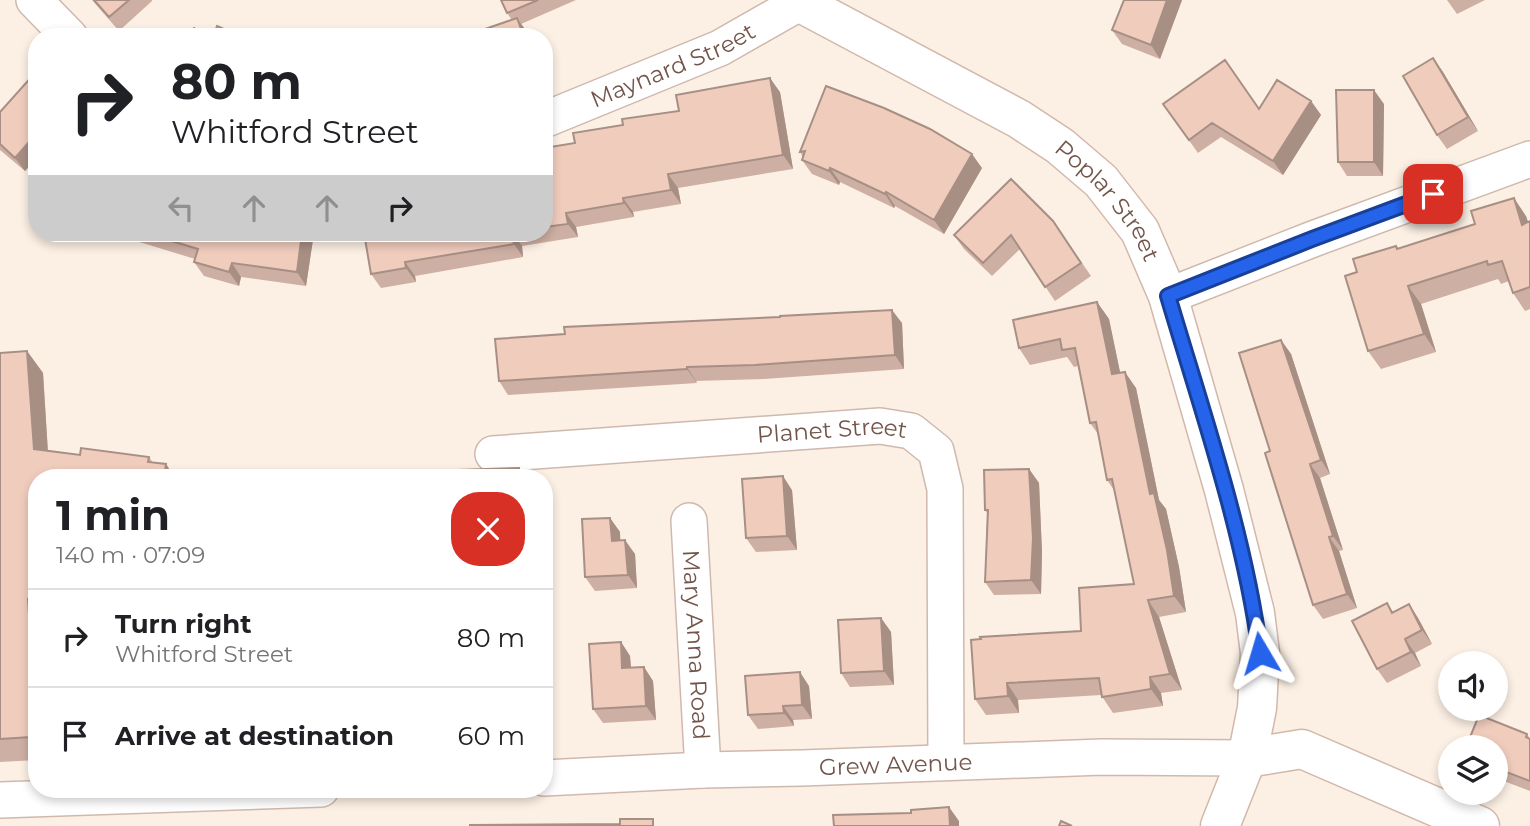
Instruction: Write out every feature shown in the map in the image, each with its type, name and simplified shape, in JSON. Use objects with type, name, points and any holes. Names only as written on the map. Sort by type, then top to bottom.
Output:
[{"type":"street","points":[[34,0],[61,28]]},
{"type":"street","name":"Maynard Street","points":[[553,116],[720,48],[797,1]]},
{"type":"street","name":"Poplar Street","points":[[797,1],[1019,119],[1060,146],[1101,181],[1140,231],[1168,296],[1224,490],[1255,613],[1260,653],[1257,708],[1247,758],[1220,826]]},
{"type":"street","points":[[1168,296],[1312,239],[1530,159]]},
{"type":"street","name":"Planet Street","points":[[493,454],[880,426],[911,430],[936,451],[945,489],[946,762]]},
{"type":"street","name":"Mary Anna Road","points":[[689,521],[703,770]]},
{"type":"street","points":[[1247,758],[1302,748],[1480,826]]},
{"type":"street","name":"Grew Avenue","points":[[553,778],[1102,757],[1247,758]]},
{"type":"street","points":[[0,800],[58,798]]},
{"type":"building","points":[[94,0],[129,0],[109,17]]},
{"type":"building","points":[[501,0],[538,0],[507,13]]},
{"type":"building","points":[[1124,0],[1167,0],[1151,45],[1112,30]]},
{"type":"building","points":[[517,18],[521,28],[488,28]]},
{"type":"building","points":[[1433,58],[1468,117],[1437,135],[1403,76]]},
{"type":"building","points":[[1225,60],[1259,109],[1277,80],[1311,101],[1273,161],[1212,123],[1189,140],[1163,104]]},
{"type":"building","points":[[770,78],[783,155],[668,174],[671,190],[623,198],[624,203],[566,213],[568,224],[553,226],[553,147],[575,143],[573,133],[623,125],[622,119],[679,111],[676,95]]},
{"type":"building","points":[[28,81],[28,143],[15,158],[0,144],[0,112]]},
{"type":"building","points":[[826,86],[930,129],[972,154],[934,220],[886,192],[885,194],[830,168],[829,171],[802,160],[805,151],[800,152]]},
{"type":"building","points":[[1336,90],[1374,90],[1374,162],[1338,162]]},
{"type":"building","points":[[1011,179],[1053,221],[1081,263],[1045,287],[1011,235],[983,263],[954,235]]},
{"type":"building","points":[[1514,198],[1522,225],[1530,221],[1530,287],[1513,293],[1502,261],[1488,265],[1487,261],[1408,286],[1424,334],[1368,351],[1345,276],[1357,272],[1353,259],[1396,246],[1397,249],[1475,224],[1471,211]]},
{"type":"building","points":[[175,242],[301,242],[297,272],[232,263],[229,272],[194,262],[198,249]]},
{"type":"building","points":[[366,242],[514,242],[405,262],[406,268],[371,274]]},
{"type":"building","points":[[1097,302],[1112,374],[1125,372],[1150,494],[1154,493],[1167,550],[1174,596],[1148,600],[1170,674],[1150,677],[1151,689],[1102,697],[1099,678],[1007,683],[1008,696],[975,699],[971,640],[981,639],[980,637],[1081,631],[1079,588],[1134,584],[1112,479],[1107,480],[1096,422],[1090,423],[1075,348],[1062,350],[1060,339],[1019,348],[1013,320]]},
{"type":"building","points":[[892,310],[895,355],[499,381],[495,339],[565,334],[564,327]]},
{"type":"building","points":[[1281,340],[1321,460],[1310,464],[1333,536],[1329,537],[1347,594],[1313,605],[1265,453],[1270,451],[1239,353]]},
{"type":"building","points":[[27,351],[34,449],[80,455],[81,448],[149,457],[148,462],[166,464],[165,469],[28,469],[28,737],[0,739],[0,353]]},
{"type":"building","points":[[1029,469],[1033,538],[1031,580],[985,582],[988,510],[985,510],[984,470]]},
{"type":"building","points":[[783,476],[787,536],[746,538],[742,479]]},
{"type":"building","points":[[610,518],[612,541],[625,540],[628,575],[585,577],[582,519]]},
{"type":"building","points":[[1387,603],[1392,613],[1409,604],[1422,630],[1405,639],[1411,652],[1377,669],[1352,621]]},
{"type":"building","points":[[881,618],[884,671],[841,673],[838,620]]},
{"type":"building","points":[[621,642],[622,668],[644,667],[646,706],[593,709],[589,644]]},
{"type":"building","points":[[800,672],[802,705],[783,706],[784,713],[748,715],[745,676]]},
{"type":"building","points":[[1477,721],[1494,721],[1527,734],[1526,737],[1530,739],[1530,781],[1508,773],[1508,735],[1471,735]]},
{"type":"building","points":[[949,807],[950,826],[834,826],[833,815],[911,813],[911,810]]},
{"type":"building","points":[[620,819],[653,819],[653,826],[470,826],[620,824]]},
{"type":"building","points":[[1061,821],[1072,826],[1059,826]]},
{"type":"route","points":[[1260,653],[1255,613],[1224,490],[1168,296],[1433,194]]}]
